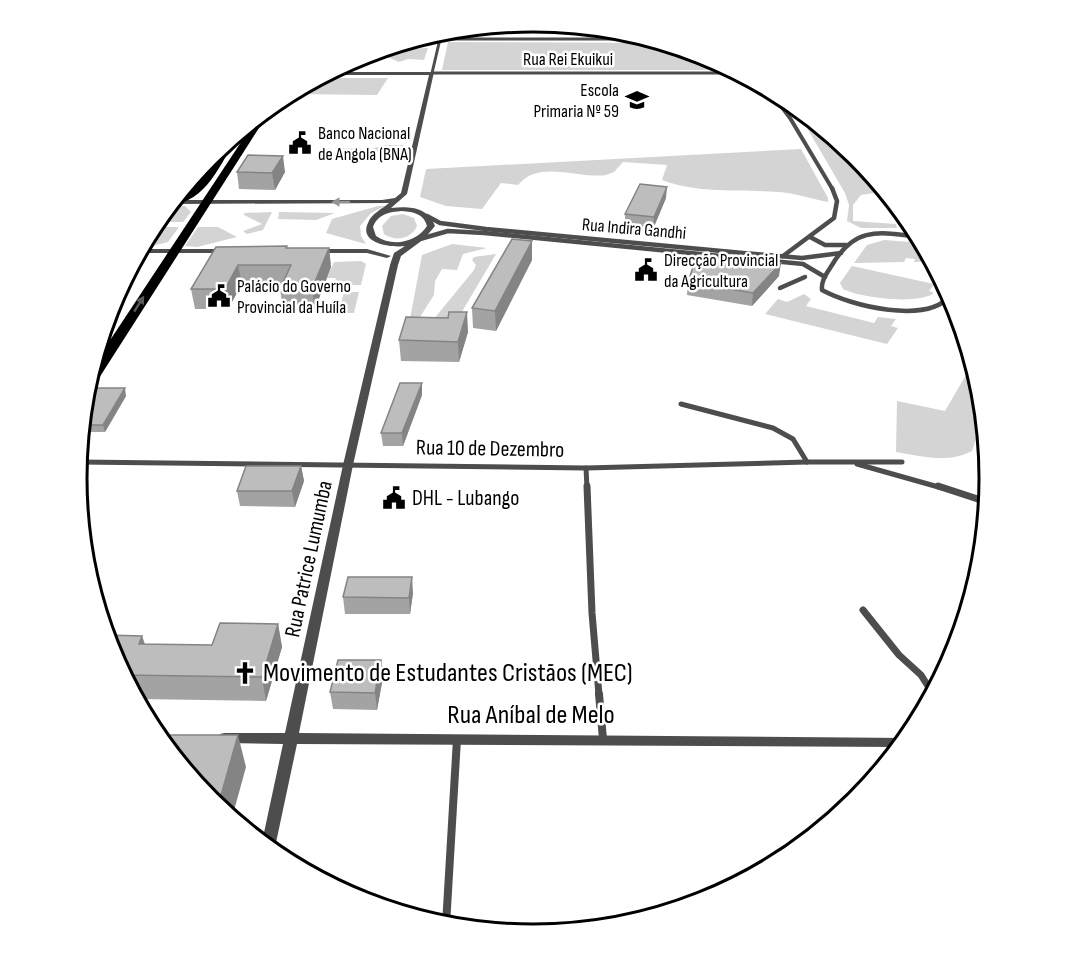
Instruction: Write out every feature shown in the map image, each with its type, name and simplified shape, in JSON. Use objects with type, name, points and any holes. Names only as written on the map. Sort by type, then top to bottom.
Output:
[{"type":"main road","points":[[102,363],[173,251],[209,202],[254,130]]},
{"type":"main road","points":[[187,197],[196,193],[212,168]]},
{"type":"street","points":[[452,39],[614,39]]},
{"type":"street","points":[[380,214],[401,196],[440,41]]},
{"type":"street","name":"Rua Rei Ekuikui","points":[[432,73],[719,72]]},
{"type":"street","points":[[343,74],[432,73]]},
{"type":"street","points":[[782,108],[835,193],[837,201],[834,219],[783,256]]},
{"type":"street","points":[[182,202],[382,202],[401,196]]},
{"type":"street","points":[[367,251],[384,242],[402,243],[419,239],[431,226],[427,216],[401,196]]},
{"type":"street","points":[[380,214],[402,209],[418,211]]},
{"type":"street","name":"Rua Patrice Lumumba","points":[[380,214],[372,221],[369,232],[376,240],[384,242],[391,278]]},
{"type":"street","name":"Rua Indira Gandhi","points":[[427,216],[440,223],[486,229],[783,256],[819,257],[841,253]]},
{"type":"street","name":"Rua Indira Gandhi","points":[[419,239],[448,231],[484,233],[803,264],[825,277]]},
{"type":"street","points":[[908,236],[868,234],[857,237],[846,245],[821,282],[822,290],[832,297],[855,303],[922,310],[940,306],[943,303]]},
{"type":"street","points":[[810,237],[825,245],[846,245]]},
{"type":"street","name":"Rua Patrice Lumumba","points":[[270,838],[348,465],[391,278],[397,255],[419,239]]},
{"type":"street","points":[[149,251],[240,251]]},
{"type":"street","points":[[311,251],[367,251],[387,256]]},
{"type":"street","points":[[780,288],[806,277]]},
{"type":"street","points":[[681,404],[772,428],[793,439],[807,462]]},
{"type":"street","points":[[845,461],[903,475],[978,499]]},
{"type":"street","name":"Rua 10 de Dezembro","points":[[88,462],[586,468],[845,461],[902,462]]},
{"type":"street","points":[[586,468],[592,613],[603,739]]},
{"type":"street","points":[[863,610],[899,655],[921,675],[927,685]]},
{"type":"street","name":"Rua Aníbal de Melo","points":[[214,738],[892,742]]},
{"type":"street","points":[[447,915],[457,739]]},
{"type":"shaded area","points":[[448,42],[631,43],[676,55],[715,70],[442,70]]},
{"type":"shaded area","points":[[413,48],[428,48],[424,60],[408,59],[399,62],[386,56],[390,55]]},
{"type":"shaded area","points":[[334,78],[388,78],[377,95],[305,94]]},
{"type":"shaded area","points":[[807,128],[827,142],[876,193],[861,195],[853,205],[853,221],[896,224],[897,228],[861,228],[847,221],[849,205],[845,193]]},
{"type":"shaded area","points":[[386,145],[404,145],[400,161],[329,160],[338,148],[370,149]]},
{"type":"shaded area","points":[[801,149],[828,198],[828,202],[784,193],[690,187],[662,180],[667,165],[623,162],[614,172],[606,175],[547,171],[527,177],[518,185],[501,183],[482,209],[446,206],[420,197],[426,169]]},
{"type":"shaded area","points":[[179,206],[185,206],[191,212],[183,222],[168,222]]},
{"type":"shaded area","points":[[385,206],[371,213],[360,226],[361,236],[366,244],[326,233],[332,219]]},
{"type":"shaded area","points":[[272,212],[263,230],[247,234],[243,231],[262,224],[244,213]]},
{"type":"shaded area","points":[[279,212],[335,213],[316,220],[278,219]]},
{"type":"shaded area","points":[[403,214],[414,218],[417,226],[411,234],[403,238],[393,238],[384,234],[382,226],[391,216]]},
{"type":"shaded area","points":[[164,227],[179,227],[168,242],[152,246]]},
{"type":"shaded area","points":[[198,227],[218,227],[237,237],[197,247],[185,246]]},
{"type":"shaded area","points":[[884,240],[911,242],[923,262],[914,262],[915,259],[906,258],[904,262],[854,263],[867,245]]},
{"type":"shaded area","points":[[452,244],[487,248],[463,254],[457,270],[442,269],[435,281],[434,295],[418,320],[433,320],[474,270],[476,265],[472,260],[474,257],[496,254],[450,332],[409,324],[422,255]]},
{"type":"shaded area","points":[[361,261],[366,264],[361,285],[334,285],[336,278],[327,278],[334,262]]},
{"type":"shaded area","points":[[852,266],[934,284],[929,291],[934,293],[916,299],[889,299],[851,292],[843,289],[840,283]]},
{"type":"shaded area","points":[[344,292],[359,292],[354,313],[338,313]]},
{"type":"shaded area","points":[[804,294],[811,299],[806,306],[874,323],[878,317],[896,319],[891,326],[898,328],[887,344],[765,314],[778,299],[787,302]]},
{"type":"shaded area","points":[[967,374],[977,436],[972,451],[944,458],[896,452],[897,401],[945,411]]},
{"type":"building","points":[[248,155],[283,156],[272,173],[237,172]]},
{"type":"building","points":[[640,184],[667,187],[654,217],[625,214]]},
{"type":"building","points":[[512,239],[532,241],[495,311],[472,308]]},
{"type":"building","points":[[287,246],[286,248],[329,248],[312,289],[280,289],[291,265],[238,265],[225,289],[191,289],[216,247]]},
{"type":"building","points":[[697,255],[781,263],[753,293],[688,282]]},
{"type":"building","points":[[449,312],[467,312],[458,342],[399,340],[406,317],[448,318]]},
{"type":"building","points":[[400,383],[422,383],[402,433],[381,433]]},
{"type":"building","points":[[125,388],[103,425],[90,425],[96,389]]},
{"type":"building","points":[[246,466],[301,466],[292,491],[237,491]]},
{"type":"building","points":[[348,577],[412,577],[409,598],[343,597]]},
{"type":"building","points":[[220,623],[278,624],[262,677],[133,675],[116,635],[142,636],[139,644],[212,645]]},
{"type":"building","points":[[338,660],[381,660],[375,693],[330,692]]},
{"type":"building","points":[[169,735],[238,735],[221,796],[198,772]]},
{"type":"place","name":"Escola Primaria Nº 59","points":[[637,100]]},
{"type":"place","name":"Banco Nacional de Angola (BNA)","points":[[300,143]]},
{"type":"place","name":"Direcção Provincial da Agricultura","points":[[646,270]]},
{"type":"place","name":"Palácio do Governo Provincial da Huíla","points":[[219,296]]},
{"type":"place","name":"DHL - Lubango","points":[[394,498]]},
{"type":"place","name":"Movimento de Estudantes Cristãos (MEC)","points":[[245,673]]}]
